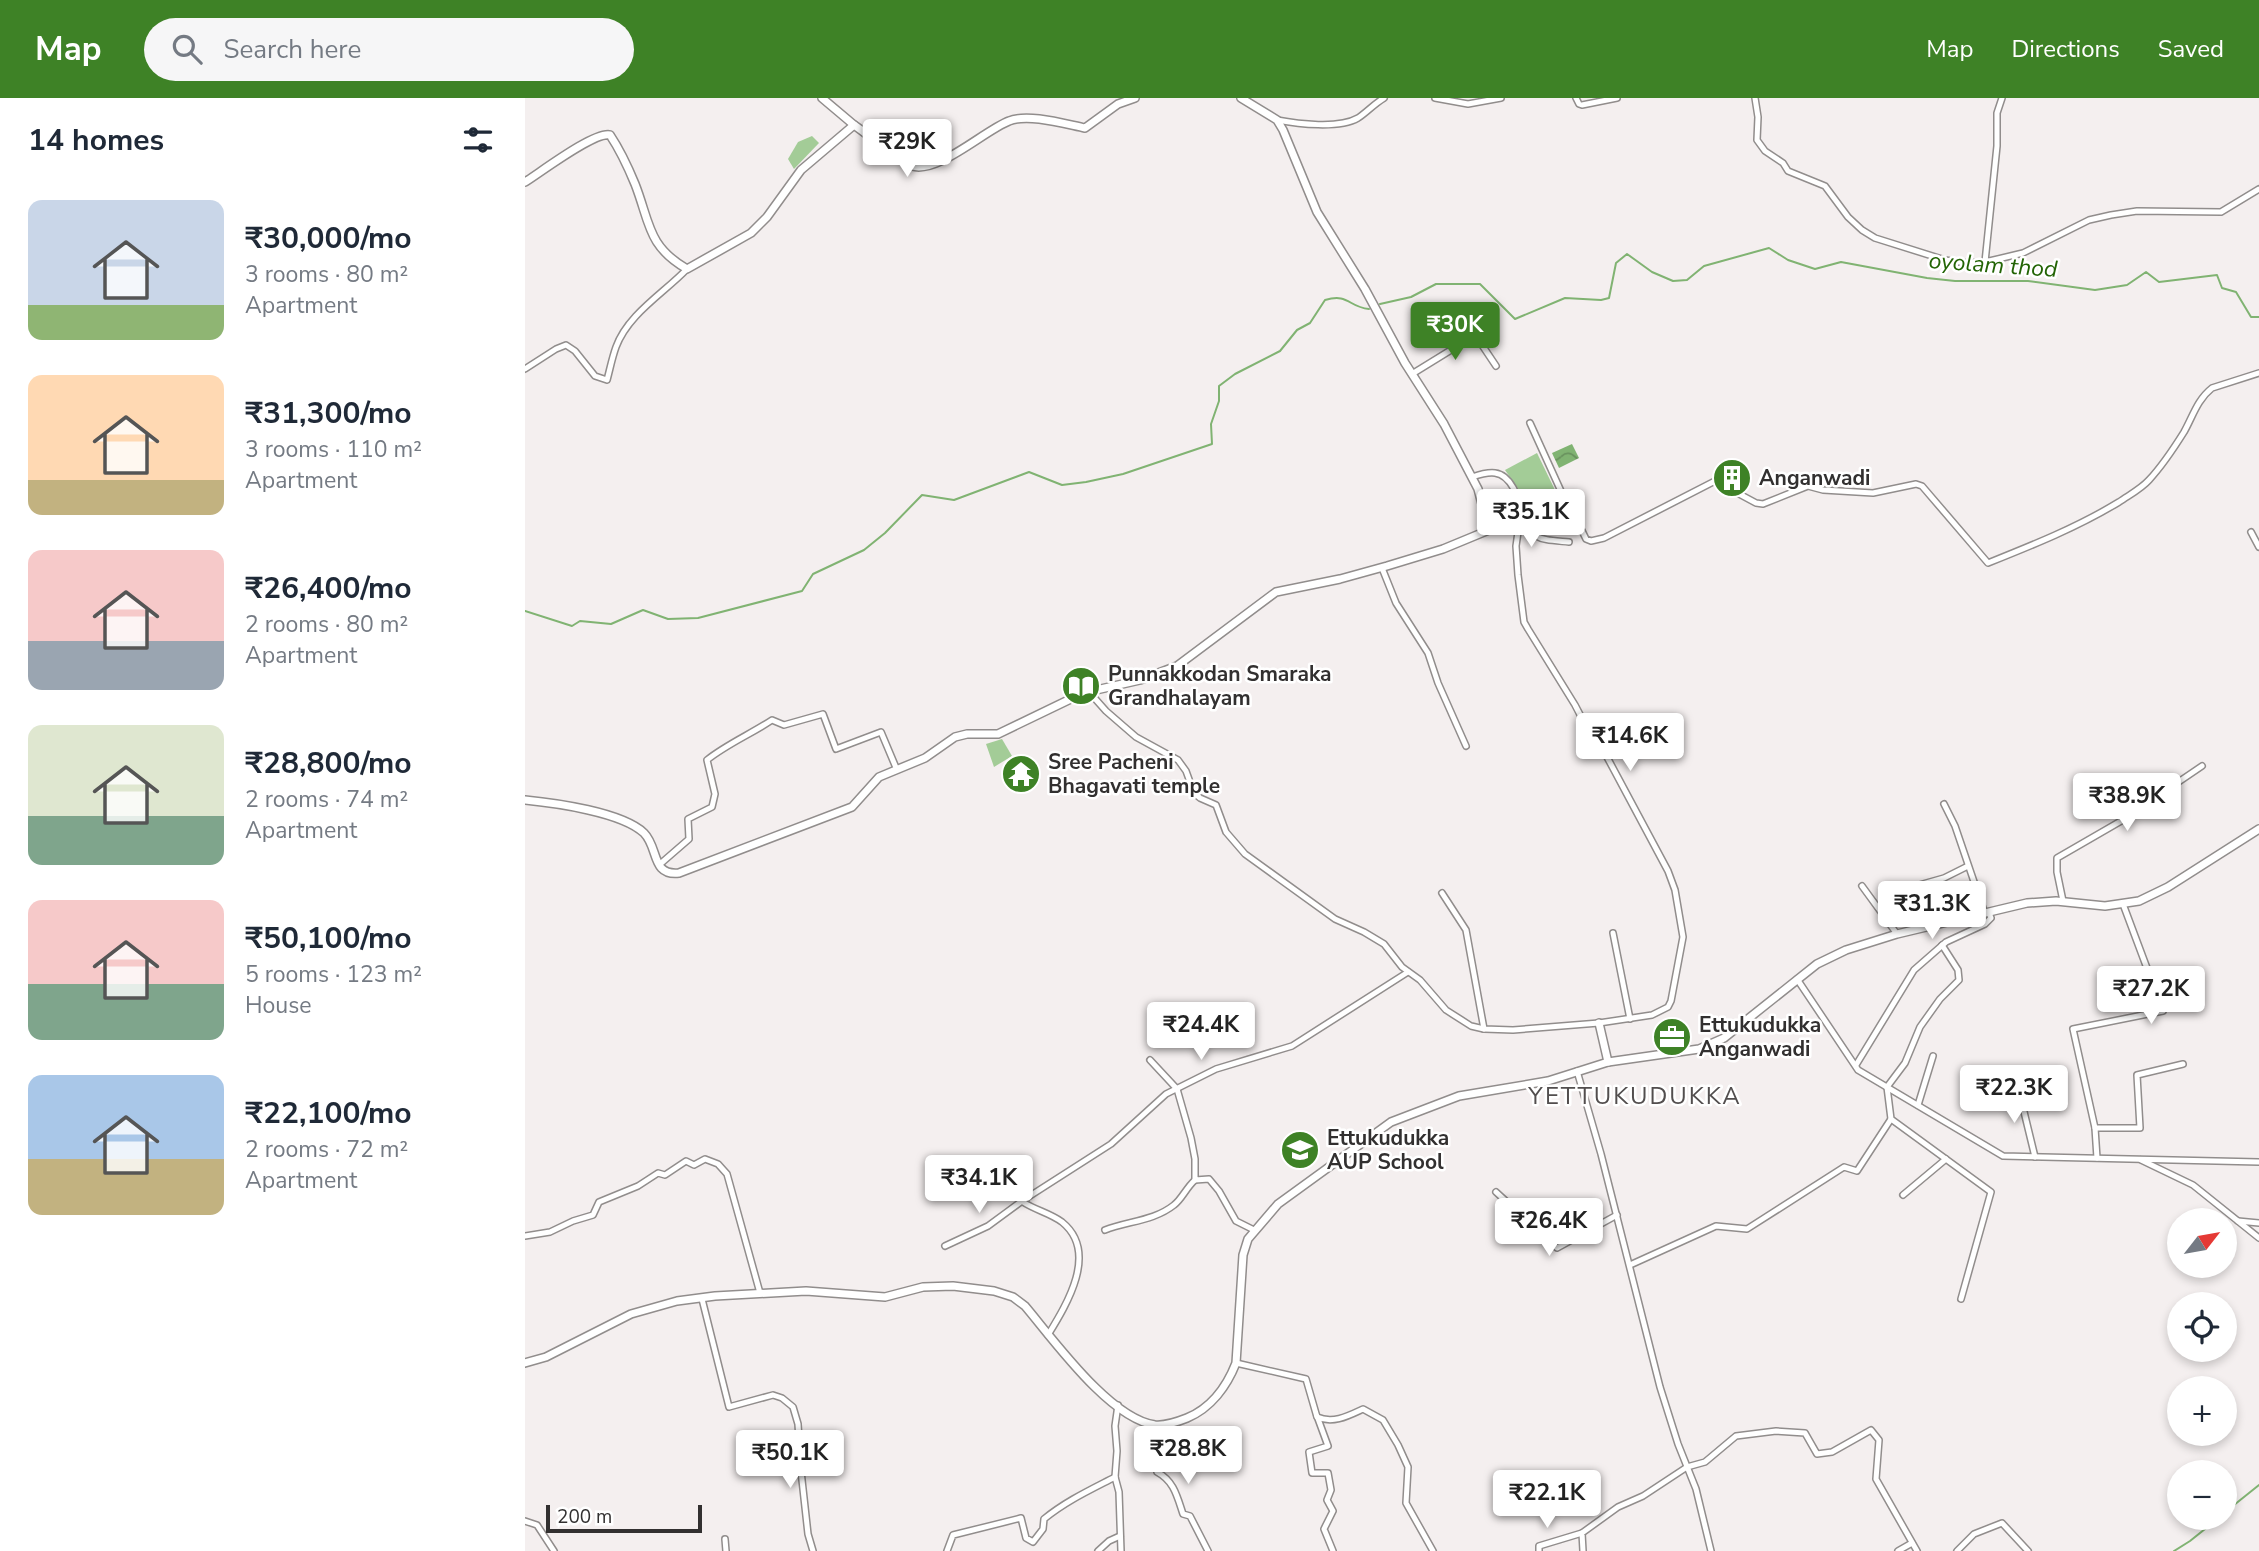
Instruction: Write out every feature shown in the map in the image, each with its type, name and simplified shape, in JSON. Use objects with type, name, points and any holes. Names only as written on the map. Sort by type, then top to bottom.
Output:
[{"type":"main road","points":[[822,98],[910,165],[922,168],[957,153],[1010,120],[1027,118],[1085,128],[1118,104],[1135,98]]},
{"type":"main road","points":[[525,800],[566,804],[635,827],[645,835],[664,871],[670,874],[679,873],[852,807],[879,778],[925,758],[955,737],[967,734],[998,734],[1083,693],[1140,680],[1177,666],[1276,592],[1382,568],[1443,549],[1489,530],[1472,477],[1338,242],[1317,212],[1300,166],[1277,120],[1241,98]]},
{"type":"main road","points":[[525,182],[602,134],[610,135],[635,182],[650,233],[670,257],[687,269],[751,233],[767,217],[801,170],[854,125]]},
{"type":"main road","points":[[525,1363],[547,1357],[631,1314],[677,1301],[806,1290],[885,1297],[923,1287],[977,1287],[1013,1297],[1025,1306],[1089,1381],[1141,1421],[1165,1424],[1191,1416],[1209,1405],[1231,1377],[1236,1363],[1243,1255],[1254,1230],[1278,1204],[1391,1122],[1459,1096],[1548,1081],[1608,1062],[1711,1045],[1724,1038],[1817,964],[1846,950],[1898,934],[2027,903],[2063,901],[2105,906],[2139,901],[2160,892],[2259,829]]},
{"type":"main road","points":[[1599,1023],[1608,1062]]},
{"type":"street","points":[[1277,120],[1323,125],[1344,124],[1358,118],[1384,98]]},
{"type":"street","points":[[1435,98],[1468,104],[1501,98]]},
{"type":"street","points":[[1576,98],[1579,104],[1588,105],[1617,98]]},
{"type":"street","points":[[1755,98],[1758,117],[1756,140],[1765,151],[1783,163],[1790,172],[1825,186],[1861,230],[1945,260],[1985,262],[2023,253],[2089,220],[2137,212],[2221,212],[2259,189]]},
{"type":"street","points":[[1985,262],[1997,146],[1997,113],[2002,98]]},
{"type":"street","points":[[525,369],[566,345],[575,351],[595,376],[607,380],[616,346],[647,304],[687,269]]},
{"type":"street","points":[[1412,374],[1472,337],[1480,342],[1496,366]]},
{"type":"street","points":[[1530,423],[1565,500],[1586,539],[1591,541],[1604,538],[1715,481],[1763,505],[1808,486],[1823,490],[1873,493],[1919,484],[1988,563],[2039,543],[2132,494],[2148,482],[2162,464],[2206,392],[2212,387],[2259,373]]},
{"type":"street","points":[[1090,693],[1136,737],[1178,760],[1186,772],[1191,789],[1200,798],[1216,805],[1226,832],[1245,854],[1335,919],[1384,944],[1402,967],[1420,979],[1446,1010],[1471,1026],[1484,1030],[1513,1030],[1599,1023],[1652,1016],[1668,1007],[1683,937],[1675,890],[1668,871],[1607,757],[1528,629],[1518,575],[1516,546],[1520,502],[1504,477],[1496,473],[1472,477]]},
{"type":"street","points":[[1489,530],[1519,514],[1560,498],[1565,500]]},
{"type":"street","points":[[1519,514],[1540,539],[1569,542]]},
{"type":"street","points":[[2252,532],[2259,547]]},
{"type":"street","points":[[1382,568],[1396,603],[1428,653],[1466,746]]},
{"type":"street","points":[[659,865],[689,839],[688,820],[712,807],[715,794],[706,760],[722,747],[747,736],[772,719],[784,725],[823,714],[836,748],[881,732],[897,770]]},
{"type":"street","points":[[2063,901],[2057,858],[2121,821],[2202,766]]},
{"type":"street","points":[[1856,1065],[1914,970],[1942,945],[1985,924],[1991,918],[1944,804]]},
{"type":"street","points":[[1898,891],[1944,878],[1969,866]]},
{"type":"street","points":[[1862,886],[1898,934]]},
{"type":"street","points":[[1442,893],[1466,930],[1484,1030]]},
{"type":"street","points":[[2097,1158],[2095,1128],[2073,1029],[2163,1011],[2123,904]]},
{"type":"street","points":[[1613,933],[1630,1018]]},
{"type":"street","points":[[1630,1265],[1716,1226],[1747,1229],[1844,1167],[1857,1171],[1891,1119],[1887,1087],[1909,1055],[1920,1027],[1940,999],[1959,980],[1958,970],[1942,945]]},
{"type":"street","points":[[945,1246],[988,1226],[1111,1144],[1166,1094],[1216,1069],[1292,1046],[1408,972]]},
{"type":"street","points":[[1797,979],[1858,1070],[2003,1156],[2259,1162]]},
{"type":"street","points":[[1918,1105],[1933,1056]]},
{"type":"street","points":[[1150,1060],[1177,1089],[1192,1138],[1195,1180]]},
{"type":"street","points":[[2095,1128],[2140,1128],[2137,1075],[2183,1064]]},
{"type":"street","points":[[1577,1071],[1617,1215],[1660,1387],[1696,1489],[1711,1551]]},
{"type":"street","points":[[2018,1087],[2035,1157]]},
{"type":"street","points":[[1891,1119],[1991,1192],[1961,1299]]},
{"type":"street","points":[[525,1236],[550,1232],[572,1221],[593,1215],[599,1202],[638,1186],[658,1173],[665,1175],[686,1161],[694,1165],[705,1159],[718,1164],[727,1174],[760,1293]]},
{"type":"street","points":[[2138,1159],[2193,1185],[2220,1208]]},
{"type":"street","points":[[1903,1195],[1946,1160]]},
{"type":"street","points":[[998,1166],[1022,1201],[1063,1224],[1077,1245],[1079,1268],[1067,1304],[1048,1335]]},
{"type":"street","points":[[1105,1230],[1164,1212],[1177,1203],[1186,1188],[1195,1180],[1209,1179],[1236,1221],[1254,1230]]},
{"type":"street","points":[[1496,1192],[1557,1248],[1617,1215]]},
{"type":"street","points":[[2237,1221],[2259,1223]]},
{"type":"street","points":[[2237,1222],[2259,1238]]},
{"type":"street","points":[[702,1298],[729,1406],[773,1395],[793,1407],[798,1423],[802,1484],[813,1551]]},
{"type":"street","points":[[1236,1363],[1306,1379],[1328,1446],[1309,1452],[1312,1473],[1328,1473],[1331,1490],[1327,1500],[1333,1511],[1324,1529],[1333,1551]]},
{"type":"street","points":[[1118,1405],[1115,1426],[1115,1477],[1119,1492],[1121,1551]]},
{"type":"street","points":[[1313,1407],[1317,1417],[1323,1419],[1340,1419],[1363,1409],[1383,1420],[1408,1467],[1406,1503],[1433,1551]]},
{"type":"street","points":[[1154,1424],[1157,1472],[1167,1477],[1176,1492],[1183,1514],[1190,1516],[1208,1551]]},
{"type":"street","points":[[1539,1551],[1539,1546],[1582,1533],[1618,1507],[1643,1496],[1687,1467],[1705,1462],[1736,1436],[1776,1432],[1805,1433],[1817,1454],[1832,1452],[1871,1430],[1878,1440],[1876,1479],[1917,1551]]},
{"type":"street","points":[[947,1551],[953,1535],[1021,1518],[1026,1538],[1033,1542],[1042,1529],[1044,1519],[1062,1505],[1073,1501],[1079,1494],[1115,1477]]},
{"type":"street","points":[[525,1521],[537,1525],[554,1551]]},
{"type":"street","points":[[1957,1551],[1974,1534],[2002,1523],[2028,1551]]},
{"type":"street","points":[[1582,1533],[1583,1551]]},
{"type":"street","points":[[1098,1551],[1120,1536]]},
{"type":"street","points":[[725,1539],[726,1551]]},
{"type":"street","points":[[1898,1551],[1912,1543]]},
{"type":"shaded area","points":[[812,136],[819,143],[794,169],[788,159],[798,142]]},
{"type":"shaded area","points":[[1537,453],[1555,490],[1528,503],[1505,470]]},
{"type":"shaded area","points":[[1002,739],[1012,756],[994,767],[986,744]]},
{"type":"water","points":[[1572,444],[1579,458],[1559,468],[1552,453]]},
{"type":"waterway","name":"oyolam thod","points":[[1380,304],[1411,297],[1436,284],[1480,284],[1515,319],[1565,298],[1609,298],[1616,263],[1627,254],[1652,272],[1673,281],[1687,280],[1704,266],[1769,248],[1788,260],[1815,269],[1841,262],[1927,278],[1955,281],[2028,281],[2095,290],[2127,285],[2146,272],[2159,282],[2217,275],[2222,288],[2236,292],[2251,317],[2259,317]]},
{"type":"waterway","points":[[525,611],[572,626],[580,621],[611,624],[643,610],[668,619],[698,618],[802,591],[813,574],[864,550],[885,533],[922,495],[954,500],[1029,472],[1062,485],[1086,482],[1123,474],[1212,444],[1211,424],[1219,401],[1219,386],[1235,374],[1280,351],[1297,330],[1310,323],[1325,300],[1344,299],[1369,309]]},
{"type":"waterway","points":[[2237,1503],[2259,1485]]},
{"type":"waterway","points":[[2174,1551],[2204,1530]]},
{"type":"place","name":"Anganwadi","points":[[1732,478]]},
{"type":"place","name":"Punnakkodan Smaraka Grandhalayam","points":[[1081,686]]},
{"type":"place","name":"Sree Pacheni Bhagavati temple","points":[[1021,774]]},
{"type":"place","name":"Ettukudukka Anganwadi","points":[[1672,1037]]},
{"type":"place","name":"Ettukudukka AUP School","points":[[1300,1150]]},
{"type":"district","name":"YETTUKUDUKKA","points":[[1635,1096]]}]
